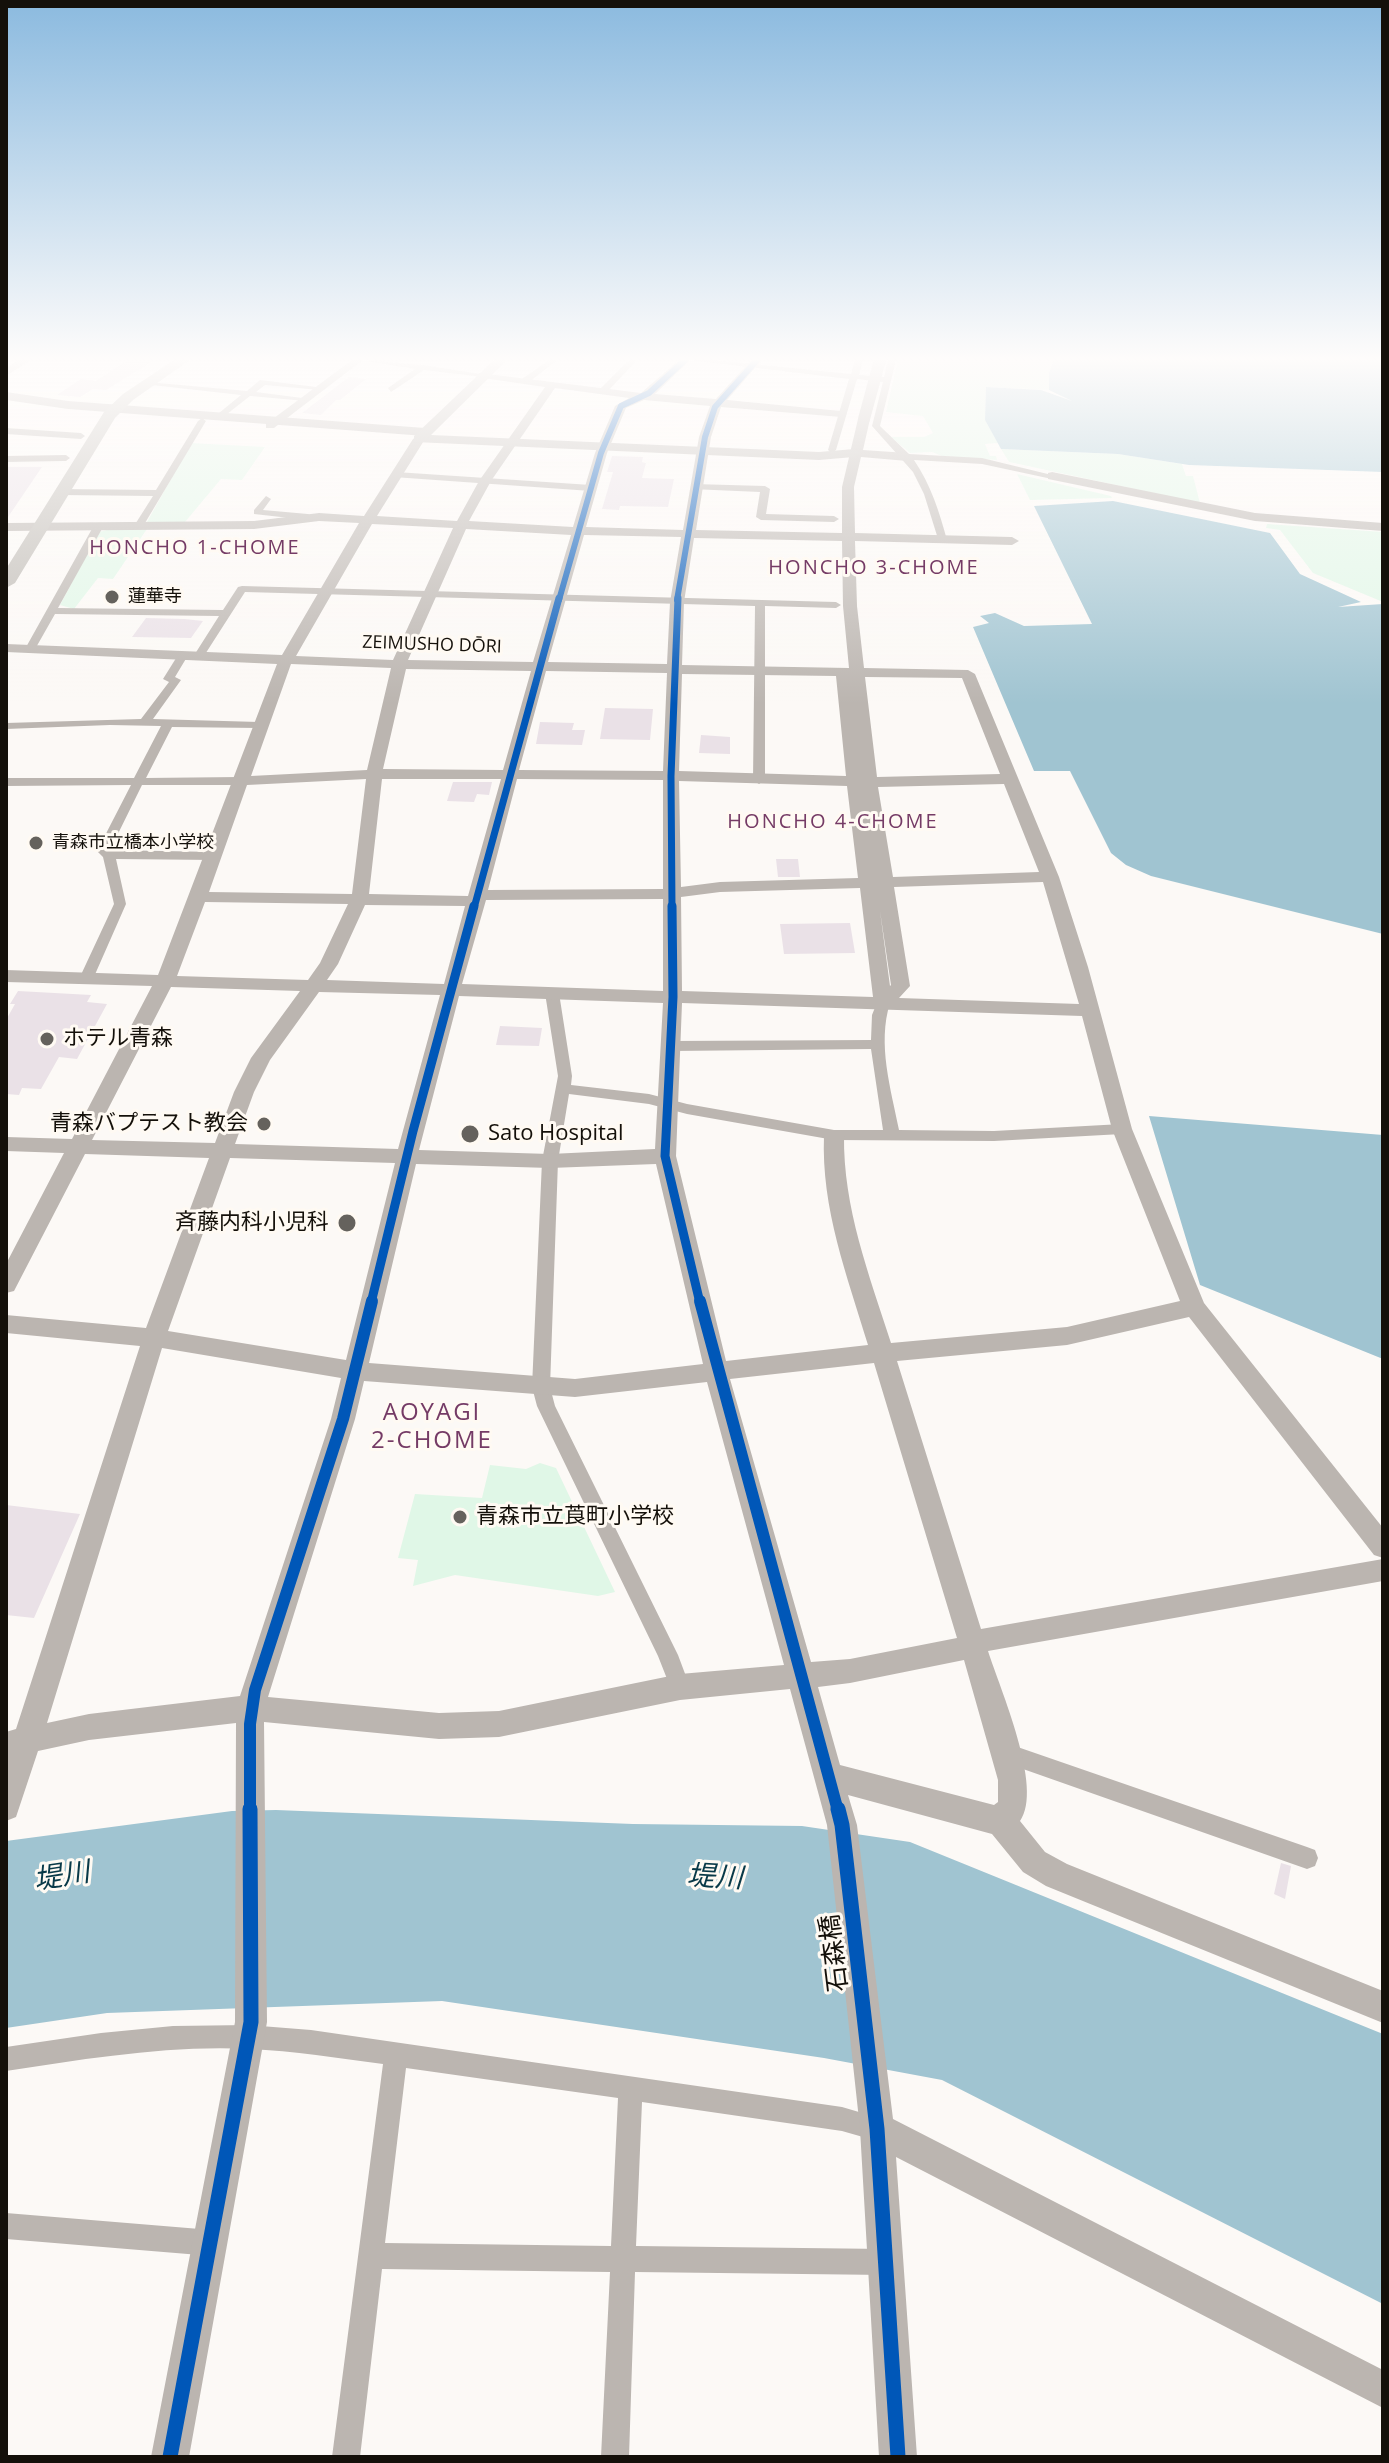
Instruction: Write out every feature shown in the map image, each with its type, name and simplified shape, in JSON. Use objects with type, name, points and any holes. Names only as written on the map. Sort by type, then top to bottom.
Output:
[{"type":"highway","points":[[6,553],[55,475]]},
{"type":"highway","points":[[6,583],[22,527],[61,492],[70,475]]},
{"type":"street","points":[[139,526],[168,475]]},
{"type":"street","points":[[6,1285],[165,982],[200,897],[259,725],[286,661],[396,475],[591,488]]},
{"type":"street","points":[[6,1807],[18,1741],[154,1338],[222,1150],[261,1058],[316,984],[360,897],[375,774],[398,665],[461,526],[489,475]]},
{"type":"street","points":[[170,2457],[212,2243],[250,2024],[252,1708],[356,1371],[408,1155],[558,598],[595,475]]},
{"type":"street","name":"石森橋","points":[[696,475],[677,602],[671,776],[673,997],[665,1156],[717,1374],[831,1776],[842,1825],[877,2129],[898,2457]]},
{"type":"street","points":[[840,475],[834,519],[861,782],[878,884],[901,986],[883,1003],[877,1015],[892,1136]]},
{"type":"street","points":[[846,475],[848,487],[837,546],[836,605],[849,673]]},
{"type":"street","points":[[918,475],[932,500],[942,540]]},
{"type":"street","points":[[1042,475],[1244,516],[1383,527]]},
{"type":"street","points":[[694,487],[765,489],[761,517],[834,519]]},
{"type":"street","points":[[61,492],[157,493]]},
{"type":"street","points":[[266,499],[257,512],[461,526],[686,534],[837,546],[942,540],[1012,541]]},
{"type":"street","points":[[22,527],[268,525],[308,517]]},
{"type":"street","points":[[30,649],[54,611],[98,527]]},
{"type":"street","points":[[198,657],[242,589],[836,605]]},
{"type":"street","points":[[759,780],[760,603]]},
{"type":"street","points":[[54,611],[227,613]]},
{"type":"street","name":"ZEIMUSHO DŌRI","points":[[8,651],[30,649],[398,665],[964,673],[971,675],[1012,779]]},
{"type":"street","points":[[145,722],[176,680],[168,679],[182,657]]},
{"type":"street","points":[[6,726],[145,722],[259,725]]},
{"type":"street","points":[[168,723],[103,851],[109,855],[215,856]]},
{"type":"street","points":[[6,782],[137,784],[375,774],[671,776],[861,782],[1012,779],[1050,877],[1079,967],[1122,1129],[1194,1307],[1383,1547]]},
{"type":"street","points":[[86,979],[120,904],[109,855]]},
{"type":"street","points":[[200,897],[649,896],[720,887],[1050,877]]},
{"type":"street","points":[[6,976],[1089,1010]]},
{"type":"street","points":[[552,993],[564,1064],[564,1089],[550,1161],[541,1387],[546,1406],[668,1655],[680,1687]]},
{"type":"street","points":[[671,1046],[879,1044]]},
{"type":"street","points":[[564,1089],[649,1099],[834,1135],[994,1136],[1122,1129]]},
{"type":"street","points":[[834,1135],[833,1172],[839,1212],[1006,1753],[1014,1794],[1012,1808],[1000,1820]]},
{"type":"street","points":[[6,1144],[550,1161],[665,1156]]},
{"type":"street","points":[[6,1324],[154,1338],[356,1371],[575,1388],[881,1353],[1067,1336],[1194,1307]]},
{"type":"street","points":[[18,1741],[252,1708],[472,1727],[524,1721],[680,1687],[850,1671],[936,1656],[993,1637],[1383,1570]]},
{"type":"street","points":[[1006,1753],[1307,1858]]},
{"type":"street","points":[[831,1776],[1000,1820],[1034,1862],[1057,1875],[1383,2007]]},
{"type":"street","points":[[6,2059],[173,2038],[250,2024],[396,2054],[842,2119],[877,2129],[1383,2390]]},
{"type":"street","points":[[346,2457],[396,2054]]},
{"type":"street","points":[[615,2457],[630,2090]]},
{"type":"street","points":[[6,2226],[212,2243]]},
{"type":"street","points":[[372,2256],[886,2262]]},
{"type":"green space","points":[[173,475],[246,475],[242,480],[221,479],[185,522],[147,522]]},
{"type":"green space","points":[[1017,475],[1112,498],[1030,500]]},
{"type":"green space","points":[[1069,475],[1193,476],[1200,503]]},
{"type":"green space","points":[[1267,524],[1383,532],[1383,602],[1313,573],[1280,530],[1266,528]]},
{"type":"green space","points":[[147,529],[113,579],[98,578],[74,609],[60,605],[99,532]]},
{"type":"green space","points":[[540,1463],[556,1468],[615,1592],[598,1596],[455,1575],[413,1586],[418,1560],[398,1558],[415,1494],[482,1498],[490,1465],[526,1469]]},
{"type":"water","points":[[1113,501],[1270,533],[1300,574],[1361,602],[1338,607],[1383,604],[1383,934],[1151,876],[1126,865],[1111,853],[1070,771],[1034,771],[973,627],[989,623],[980,616],[995,613],[1024,626],[1092,624],[1034,506]]},
{"type":"water","points":[[1149,1116],[1383,1135],[1383,1359],[1200,1285]]},
{"type":"water","name":"堤川","points":[[276,1810],[633,1824],[802,1826],[910,1842],[1383,2034],[1383,2304],[942,2080],[824,2058],[442,2001],[107,2013],[6,2028],[6,1841],[232,1811]]},
{"type":"building","points":[[6,475],[37,475],[6,520]]},
{"type":"building","points":[[612,475],[674,479],[668,507],[620,506],[619,510],[602,509]]},
{"type":"building","points":[[146,618],[203,621],[191,638],[132,637]]},
{"type":"building","points":[[605,708],[653,709],[650,740],[600,739]]},
{"type":"building","points":[[540,722],[574,723],[572,730],[585,730],[582,745],[536,744]]},
{"type":"building","points":[[701,735],[730,737],[730,754],[699,753]]},
{"type":"building","points":[[453,782],[492,782],[489,795],[477,794],[474,802],[447,801]]},
{"type":"building","points":[[776,859],[798,859],[800,877],[778,877]]},
{"type":"building","points":[[850,923],[855,953],[784,954],[780,924]]},
{"type":"building","name":"ホテル青森","points":[[18,991],[91,995],[87,1002],[107,1004],[77,1059],[59,1057],[41,1089],[22,1088],[19,1095],[6,1094],[6,1020],[15,1004],[10,1004]]},
{"type":"building","points":[[500,1026],[542,1028],[539,1046],[496,1045]]},
{"type":"building","points":[[6,1505],[80,1514],[34,1618],[6,1615]]},
{"type":"building","points":[[1281,1863],[1291,1866],[1285,1899],[1274,1894]]},
{"type":"cycle path","points":[[170,2457],[251,2022],[250,1724],[255,1690],[343,1419],[413,1131],[595,475]]},
{"type":"cycle path","points":[[699,475],[677,602],[671,776],[673,997],[665,1156],[717,1374],[842,1825],[877,2129],[898,2457]]},
{"type":"place","name":"蓮華寺","points":[[112,597]]},
{"type":"place","name":"青森市立橋本小学校","points":[[36,843]]},
{"type":"place","name":"ホテル青森","points":[[47,1039]]},
{"type":"place","name":"青森バプテスト教会","points":[[264,1124]]},
{"type":"place","name":"Sato Hospital","points":[[470,1134]]},
{"type":"place","name":"斉藤内科小児科","points":[[347,1223]]},
{"type":"place","name":"青森市立莨町小学校","points":[[460,1517]]},
{"type":"district","name":"HONCHO 1-CHOME","points":[[195,548]]},
{"type":"district","name":"HONCHO 3-CHOME","points":[[874,568]]},
{"type":"district","name":"HONCHO 4-CHOME","points":[[833,822]]},
{"type":"district","name":"AOYAGI 2-CHOME","points":[[432,1427]]}]
